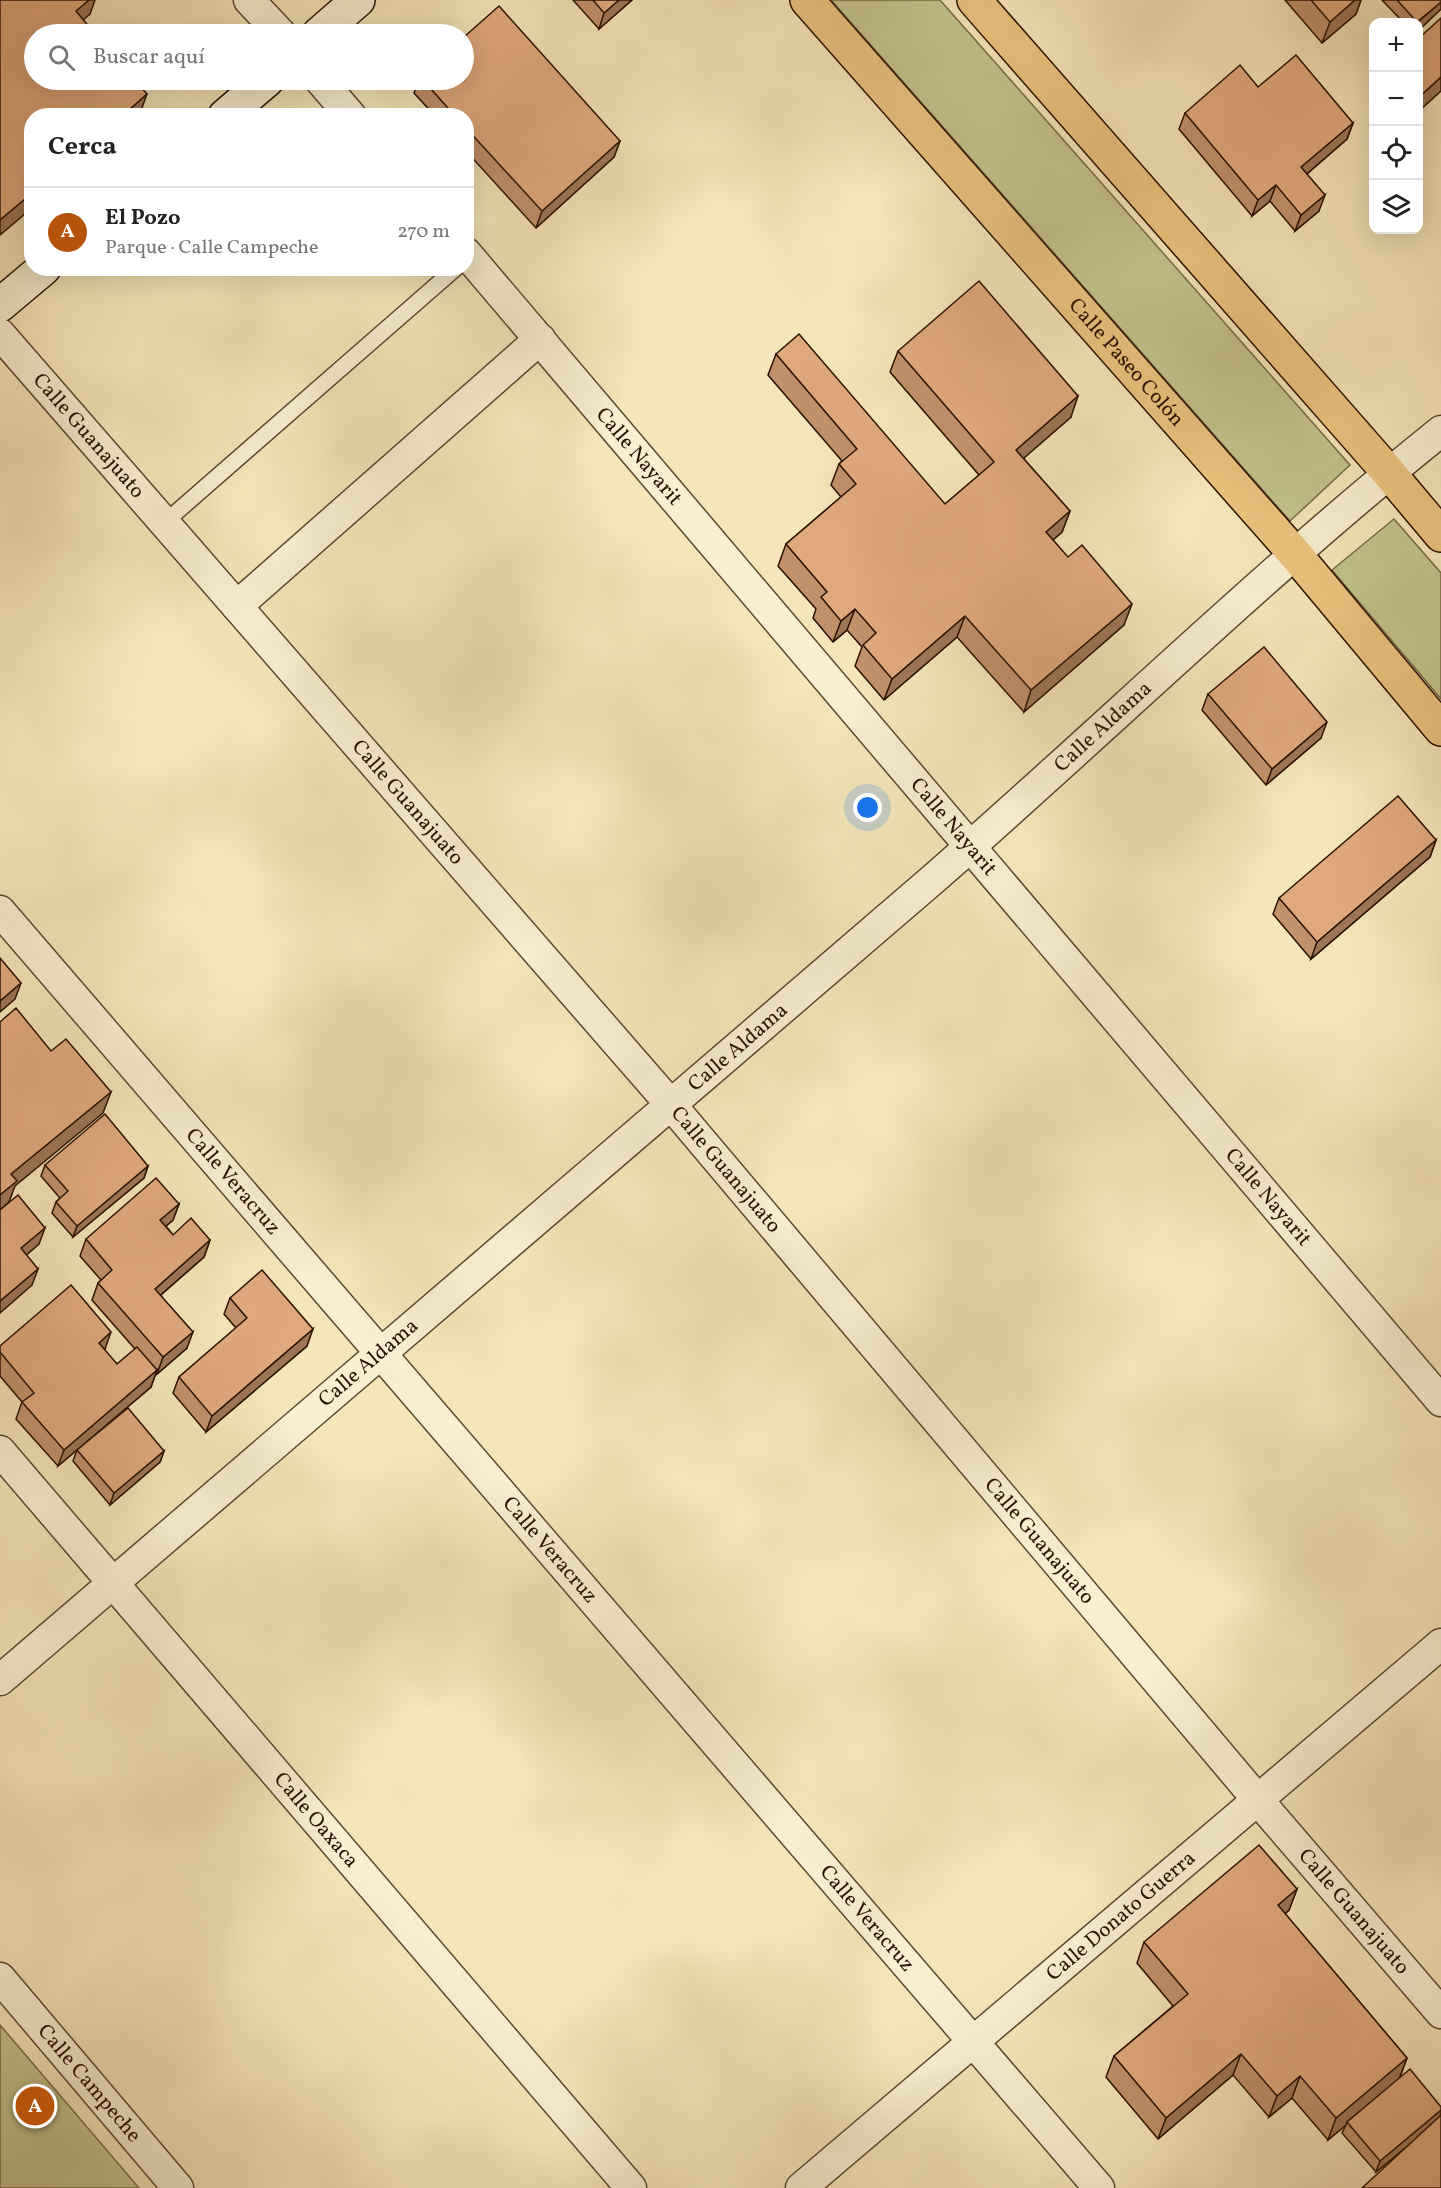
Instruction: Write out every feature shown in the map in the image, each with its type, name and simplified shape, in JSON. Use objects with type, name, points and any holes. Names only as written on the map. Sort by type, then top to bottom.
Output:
[{"type":"main road","name":"Calle Paseo Colón","points":[[807,0],[1295,554],[1441,729]]},
{"type":"main road","points":[[974,0],[1441,535]]},
{"type":"street","points":[[249,0],[272,24]]},
{"type":"street","points":[[331,24],[358,0]]},
{"type":"street","points":[[234,108],[255,90]]},
{"type":"street","points":[[329,90],[344,108]]},
{"type":"street","name":"Calle Nayarit","points":[[474,269],[540,339],[1441,1401]]},
{"type":"street","points":[[0,305],[34,276]]},
{"type":"street","name":"Calle Guanajuato","points":[[0,334],[672,1106],[1257,1799],[1441,2013]]},
{"type":"street","points":[[237,606],[540,339]]},
{"type":"street","name":"Calle Aldama","points":[[0,1680],[672,1106],[970,848],[1295,554],[1441,431]]},
{"type":"street","name":"Calle Veracruz","points":[[0,911],[382,1352],[1099,2188]]},
{"type":"street","name":"Calle Oaxaca","points":[[0,1451],[632,2188]]},
{"type":"street","name":"Calle Donato Guerra","points":[[801,2188],[1441,1644]]},
{"type":"street","name":"Calle Campeche","points":[[0,1978],[178,2188]]},
{"type":"lane","points":[[164,523],[446,276]]},
{"type":"shaded area","points":[[831,0],[940,0],[1350,465],[1290,521]]},
{"type":"shaded area","points":[[1394,519],[1441,573],[1441,699],[1332,570]]},
{"type":"shaded area","points":[[0,2025],[139,2188],[0,2188]]},
{"type":"building","points":[[0,0],[89,0],[76,11],[87,24],[24,24],[24,90],[143,90],[147,94],[131,108],[24,108],[24,200],[0,220]]},
{"type":"building","points":[[593,0],[619,0],[604,13]]},
{"type":"building","points":[[1311,0],[1355,0],[1330,22]]},
{"type":"building","points":[[1397,0],[1441,0],[1422,18],[1413,18]]},
{"type":"building","points":[[499,6],[620,141],[542,211],[474,137],[474,108],[448,108],[432,90],[474,90],[474,28]]},
{"type":"building","points":[[1441,18],[1441,77],[1423,93],[1423,72],[1423,34]]},
{"type":"building","points":[[1296,55],[1353,123],[1301,167],[1325,195],[1301,215],[1276,185],[1258,200],[1185,113],[1240,65],[1258,87]]},
{"type":"building","points":[[979,281],[1078,396],[1016,450],[1070,511],[1046,532],[1068,557],[1082,545],[1132,604],[1031,690],[965,616],[892,679],[863,645],[876,633],[855,609],[841,621],[821,597],[827,592],[786,544],[856,484],[839,464],[857,449],[776,354],[799,334],[945,504],[994,462],[898,351]]},
{"type":"building","points":[[1264,647],[1327,722],[1272,769],[1208,694]]},
{"type":"building","points":[[1398,796],[1436,840],[1317,942],[1279,898]]},
{"type":"building","points":[[0,958],[21,983],[0,1001]]},
{"type":"building","points":[[16,1008],[51,1051],[66,1039],[111,1092],[11,1174],[17,1181],[0,1195],[0,1022]]},
{"type":"building","points":[[105,1114],[148,1166],[77,1226],[56,1202],[68,1191],[45,1165]]},
{"type":"building","points":[[156,1178],[179,1204],[160,1220],[173,1235],[191,1218],[210,1240],[155,1289],[193,1332],[163,1357],[98,1283],[112,1270],[86,1239]]},
{"type":"building","points":[[18,1195],[45,1228],[21,1248],[38,1269],[0,1301],[0,1210]]},
{"type":"building","points":[[262,1270],[313,1329],[212,1416],[179,1377],[247,1318],[230,1298]]},
{"type":"building","points":[[71,1285],[111,1332],[99,1343],[117,1364],[137,1347],[157,1370],[64,1450],[22,1402],[34,1393],[0,1352],[0,1346]]},
{"type":"building","points":[[128,1408],[164,1451],[114,1493],[77,1450]]},
{"type":"building","points":[[1259,1845],[1297,1889],[1278,1905],[1407,2058],[1336,2118],[1300,2076],[1277,2096],[1241,2054],[1166,2118],[1114,2056],[1188,1994],[1144,1942]]},
{"type":"building","points":[[1410,2069],[1441,2107],[1441,2110],[1380,2161],[1347,2122]]},
{"type":"building","points":[[1440,2116],[1441,2188],[1362,2188]]},
{"type":"place","name":"El Pozo","points":[[35,2106]]}]
